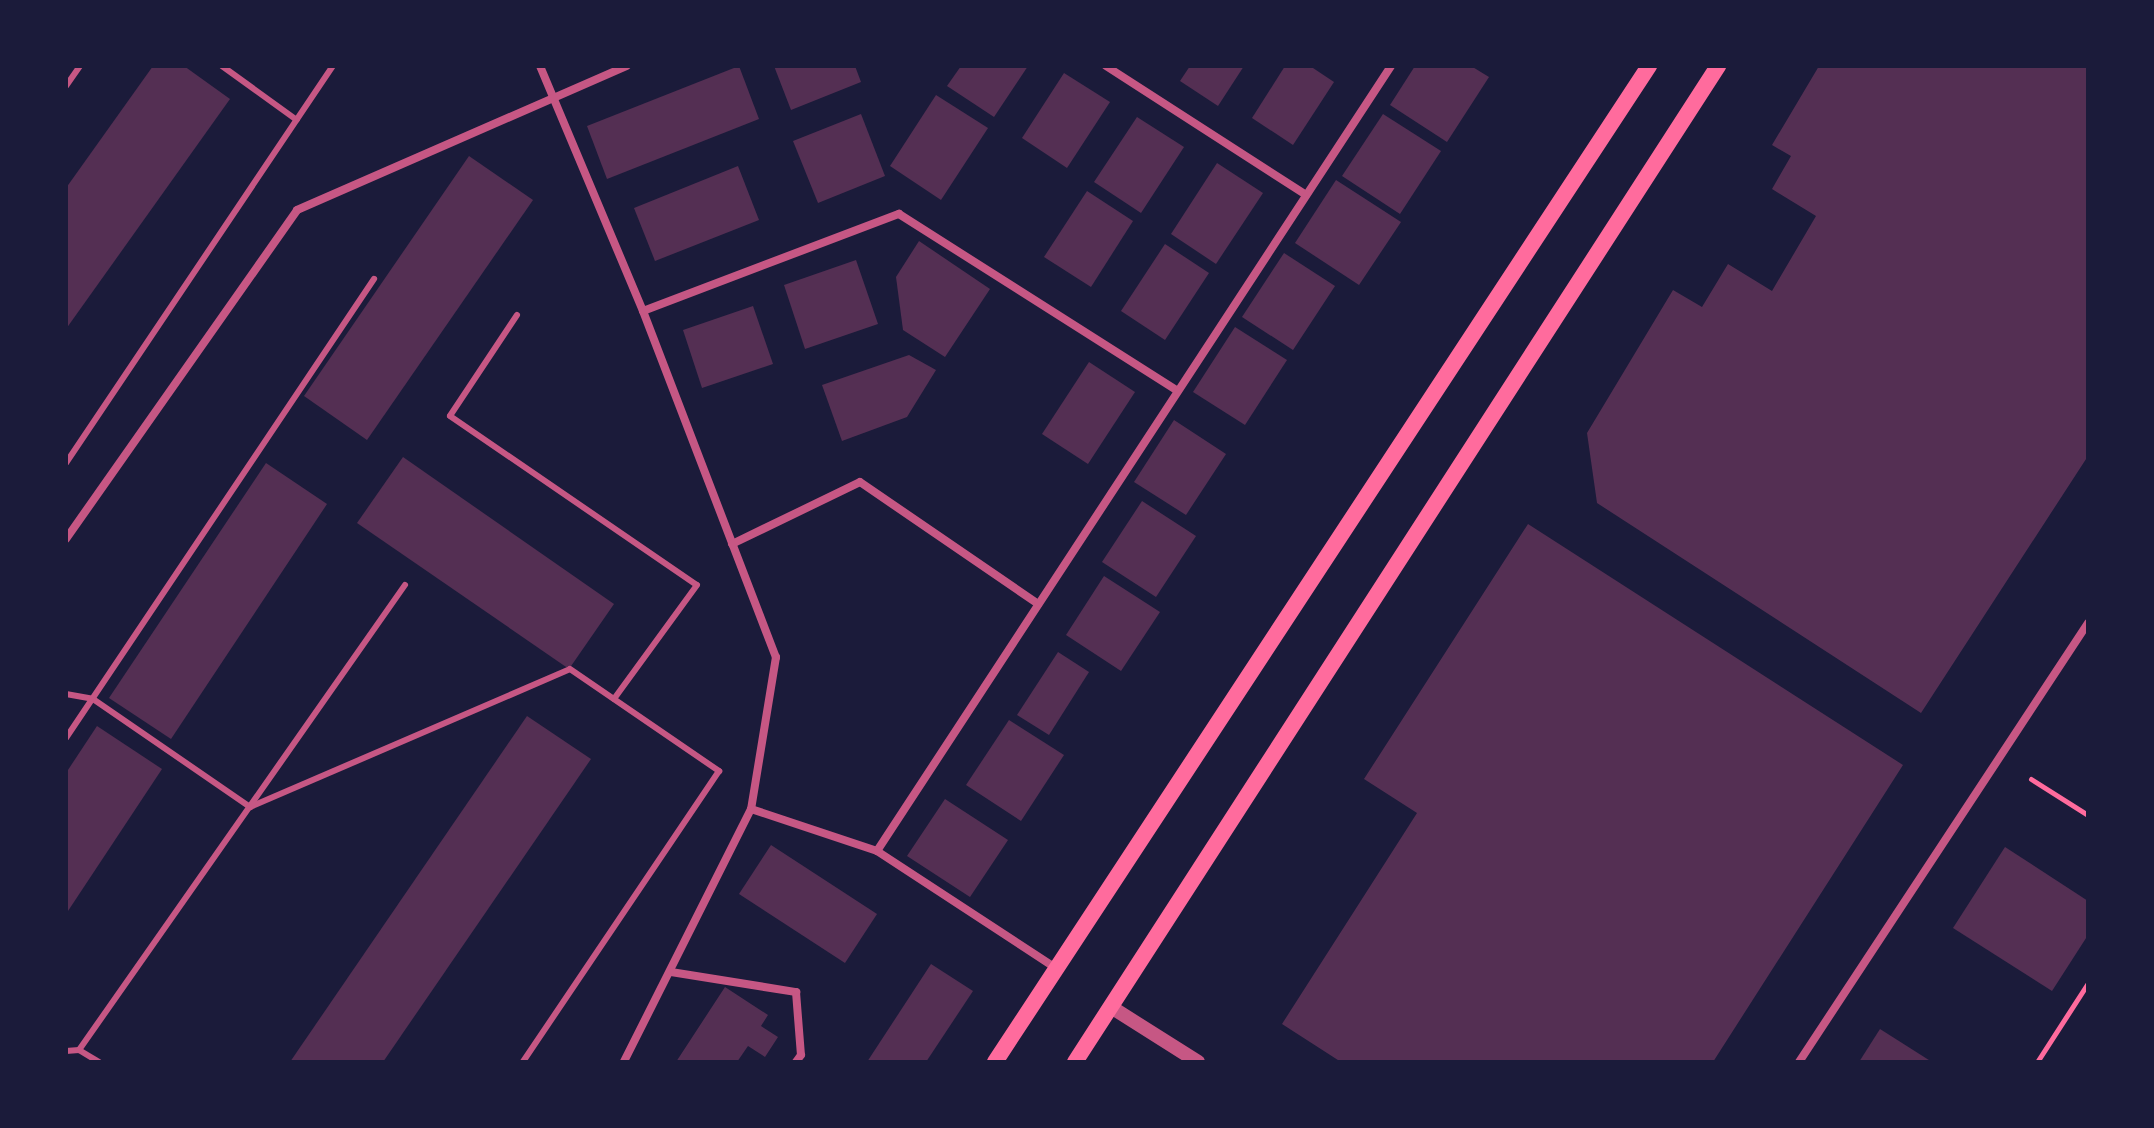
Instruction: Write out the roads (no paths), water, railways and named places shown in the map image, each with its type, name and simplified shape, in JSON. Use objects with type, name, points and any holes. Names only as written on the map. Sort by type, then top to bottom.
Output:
[{"type":"main road","points":[[995,1062],[1054,967],[1093,918],[1649,66]]},
{"type":"main road","points":[[1075,1062],[1718,66]]},
{"type":"street","points":[[540,66],[643,311],[776,657],[751,809],[624,1062]]},
{"type":"street","points":[[66,539],[297,210],[627,66]]},
{"type":"street","points":[[1106,66],[1306,195]]},
{"type":"street","points":[[877,851],[1391,66]]},
{"type":"street","points":[[643,311],[899,214],[1178,391]]},
{"type":"street","points":[[732,544],[860,482],[1038,604]]},
{"type":"street","points":[[1799,1062],[2088,623]]},
{"type":"street","points":[[751,809],[877,851],[1054,967]]},
{"type":"street","points":[[671,972],[796,992],[801,1055],[796,1062]]},
{"type":"street","points":[[1111,1007],[1198,1062]]},
{"type":"lane","points":[[66,86],[80,66]]},
{"type":"lane","points":[[222,66],[297,120]]},
{"type":"lane","points":[[66,463],[333,66]]},
{"type":"lane","points":[[66,738],[374,279]]},
{"type":"lane","points":[[517,315],[450,416],[697,585],[614,699]]},
{"type":"lane","points":[[79,1050],[405,585]]},
{"type":"lane","points":[[250,807],[570,669],[719,771],[523,1062]]},
{"type":"lane","points":[[66,694],[93,699],[250,807]]},
{"type":"lane","points":[[66,1051],[79,1050],[99,1062]]}]
